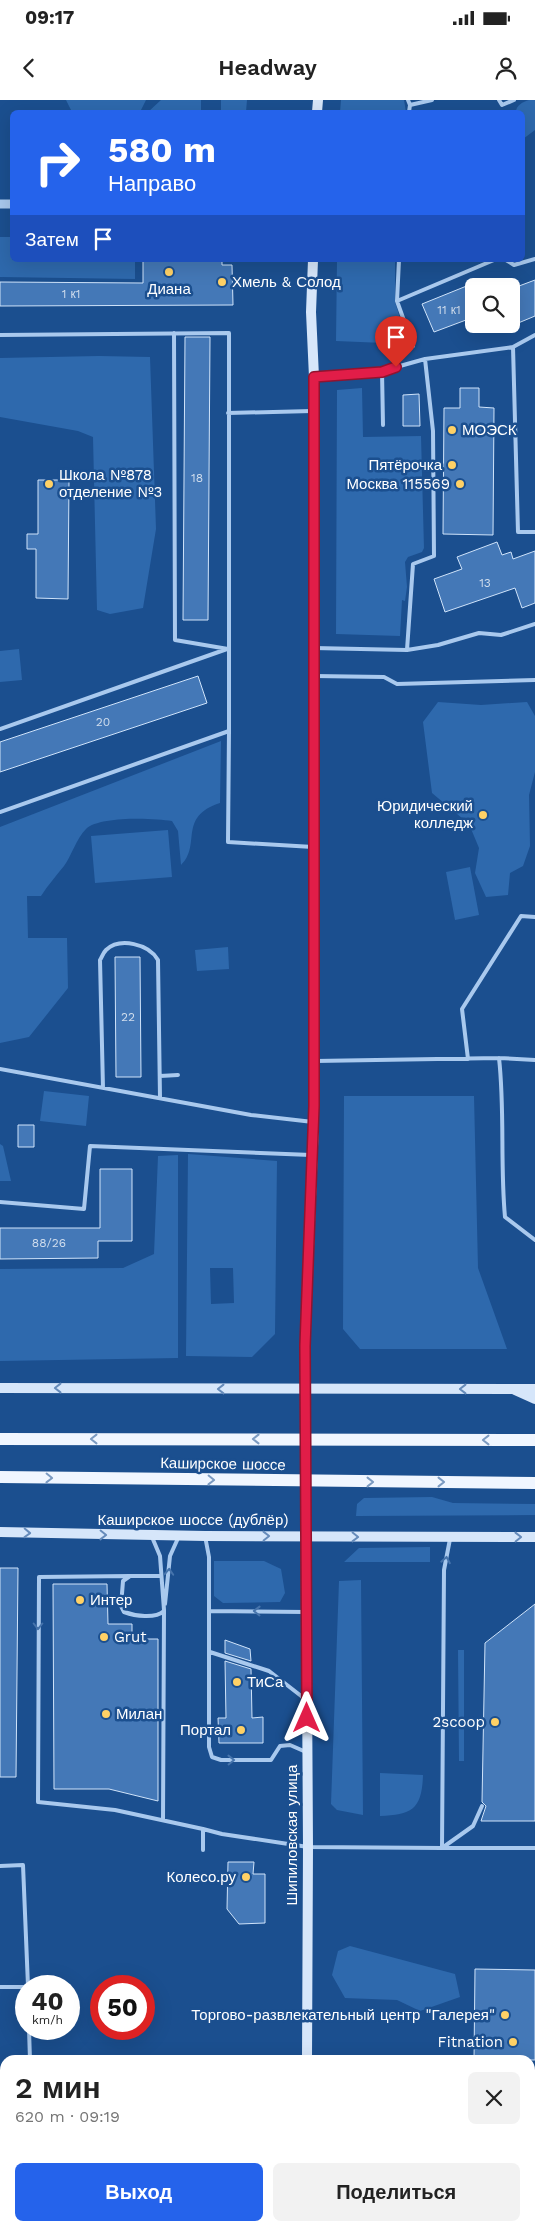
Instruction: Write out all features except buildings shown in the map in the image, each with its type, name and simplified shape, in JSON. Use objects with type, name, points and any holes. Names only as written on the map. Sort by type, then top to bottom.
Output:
[{"type":"main road","name":"Шипиловская улица","points":[[307,2055],[307,1536],[304,1390],[314,1155],[314,377],[310,312],[313,262]]},
{"type":"main road","points":[[0,1388],[304,1390],[535,1388]]},
{"type":"main road","points":[[512,1388],[535,1399]]},
{"type":"main road","name":"Каширское шоссе","points":[[0,1439],[535,1440]]},
{"type":"main road","name":"Каширское шоссе","points":[[0,1477],[306,1482],[535,1483]]},
{"type":"main road","name":"Каширское шоссе (дублёр)","points":[[0,1532],[179,1536],[535,1537]]},
{"type":"lane","points":[[409,102],[432,100]]},
{"type":"lane","points":[[499,100],[502,105],[514,100]]},
{"type":"lane","points":[[399,262],[397,301],[413,346]]},
{"type":"lane","points":[[397,301],[489,262]]},
{"type":"lane","points":[[509,262],[514,265],[524,262]]},
{"type":"lane","points":[[174,333],[175,640],[228,649]]},
{"type":"lane","points":[[0,335],[229,333],[228,842],[315,847]]},
{"type":"lane","points":[[314,377],[382,372],[425,359],[514,347],[535,335]]},
{"type":"lane","points":[[514,347],[518,532],[535,532]]},
{"type":"lane","points":[[408,650],[413,564],[434,556],[433,431],[425,359]]},
{"type":"lane","points":[[382,372],[383,425]]},
{"type":"lane","points":[[228,413],[314,410]]},
{"type":"lane","points":[[314,648],[408,650],[438,645],[479,633],[501,636],[535,624]]},
{"type":"lane","points":[[0,729],[228,649]]},
{"type":"lane","points":[[314,676],[384,677],[397,684],[535,680]]},
{"type":"lane","points":[[0,812],[229,731]]},
{"type":"lane","points":[[468,1059],[462,1009],[521,916],[535,917]]},
{"type":"lane","points":[[104,1088],[100,960],[105,951],[114,945],[142,945],[153,951],[158,960],[160,1098]]},
{"type":"lane","points":[[314,1061],[499,1058],[535,1060]]},
{"type":"lane","points":[[499,1058],[502,1080],[502,1178],[505,1217],[535,1240]]},
{"type":"lane","points":[[0,1069],[251,1115],[314,1122]]},
{"type":"lane","points":[[160,1076],[178,1076]]},
{"type":"lane","points":[[0,1202],[84,1209],[90,1146],[314,1155]]},
{"type":"lane","points":[[151,1535],[160,1556],[164,1610]]},
{"type":"lane","points":[[163,1820],[164,1610],[170,1556],[179,1536]]},
{"type":"lane","points":[[205,1536],[209,1557],[209,1747],[212,1757],[221,1760],[271,1760],[280,1746],[290,1744],[307,1753]]},
{"type":"lane","points":[[442,1848],[444,1570],[450,1538]]},
{"type":"lane","points":[[130,1576],[123,1582],[121,1590],[121,1606],[124,1612],[131,1615],[155,1615],[164,1610]]},
{"type":"lane","points":[[160,1576],[39,1577],[38,1802],[95,1807],[222,1834],[308,1847],[535,1848]]},
{"type":"lane","points":[[210,1610],[306,1612]]},
{"type":"lane","points":[[210,1652],[269,1671],[307,1700]]},
{"type":"lane","points":[[442,1848],[473,1826],[482,1806]]},
{"type":"lane","points":[[203,1829],[203,1850]]},
{"type":"lane","points":[[0,1866],[24,1866],[27,1975]]},
{"type":"lane","points":[[0,1987],[15,1987]]},
{"type":"lane","points":[[29,2040],[30,2055]]},
{"type":"shaded area","points":[[66,100],[146,100],[141,110],[71,110]]},
{"type":"shaded area","points":[[161,100],[201,100],[201,110],[150,110]]},
{"type":"shaded area","points":[[221,100],[247,100],[246,110],[221,110]]},
{"type":"shaded area","points":[[341,100],[404,100],[406,110],[340,110]]},
{"type":"shaded area","points":[[535,100],[535,130],[525,138],[525,110],[516,110],[524,102]]},
{"type":"shaded area","points":[[0,237],[10,237],[10,262],[135,262],[135,279],[0,277]]},
{"type":"shaded area","points":[[337,262],[395,262],[395,302],[408,344],[336,341]]},
{"type":"shaded area","points":[[150,357],[156,529],[143,608],[110,614],[97,610],[93,437],[78,431],[0,417],[0,358]]},
{"type":"shaded area","points":[[362,388],[363,437],[421,436],[424,548],[422,552],[408,557],[405,562],[407,587],[405,601],[402,600],[400,636],[336,634],[337,390]]},
{"type":"shaded area","points":[[19,649],[22,680],[0,682],[0,651]]},
{"type":"shaded area","points":[[438,702],[481,705],[527,702],[535,716],[535,772],[529,795],[530,846],[523,866],[510,873],[508,895],[486,897],[475,873],[479,848],[469,824],[432,793],[423,722]]},
{"type":"shaded area","points":[[221,741],[220,803],[207,809],[194,823],[190,849],[181,865],[178,831],[172,821],[127,819],[102,822],[86,829],[64,866],[41,896],[27,896],[28,938],[67,938],[68,988],[29,1037],[0,1043],[0,827]]},
{"type":"shaded area","points":[[168,830],[172,877],[95,883],[91,836]]},
{"type":"shaded area","points":[[470,867],[479,915],[455,920],[446,872]]},
{"type":"shaded area","points":[[228,947],[229,969],[197,971],[195,950]]},
{"type":"shaded area","points":[[44,1091],[89,1096],[86,1126],[40,1121]]},
{"type":"shaded area","points":[[344,1096],[474,1096],[478,1268],[507,1349],[360,1349],[343,1329]]},
{"type":"shaded area","points":[[0,1144],[3,1146],[11,1181],[0,1181]]},
{"type":"shaded area","points":[[188,1154],[277,1161],[275,1334],[252,1357],[186,1356]],"holes":[[[210,1268],[233,1268],[234,1303],[211,1304]]]},
{"type":"shaded area","points":[[178,1155],[178,1358],[0,1361],[0,1269],[123,1268],[154,1254],[158,1156]]},
{"type":"shaded area","points":[[432,1497],[453,1503],[535,1504],[535,1515],[356,1516],[357,1504],[364,1498]]},
{"type":"shaded area","points":[[430,1547],[430,1562],[344,1562],[359,1548]]},
{"type":"shaded area","points":[[214,1561],[264,1561],[281,1569],[285,1593],[280,1602],[223,1603],[214,1596]]},
{"type":"shaded area","points":[[361,1580],[363,1815],[337,1810],[331,1804],[339,1581]]},
{"type":"shaded area","points":[[458,1650],[464,1650],[464,1761],[459,1761]]},
{"type":"shaded area","points":[[380,1773],[423,1775],[420,1796],[413,1808],[400,1814],[380,1816]]},
{"type":"shaded area","points":[[350,1946],[455,1974],[460,1997],[420,2011],[397,2000],[345,1998],[332,1975],[338,1951]]},
{"type":"place","name":"Диана","points":[[169,272]]},
{"type":"place","name":"Хмель & Солод","points":[[222,282]]},
{"type":"place","name":"МОЭСК","points":[[452,430]]},
{"type":"place","name":"Пятёрочка","points":[[452,465]]},
{"type":"place","name":"Школа №878 отделение №3","points":[[49,484]]},
{"type":"place","name":"Москва 115569","points":[[460,484]]},
{"type":"place","name":"Юридический колледж","points":[[483,815]]},
{"type":"place","name":"Интер","points":[[80,1600]]},
{"type":"place","name":"Grut","points":[[104,1637]]},
{"type":"place","name":"ТиСа","points":[[237,1682]]},
{"type":"place","name":"Милан","points":[[106,1714]]},
{"type":"place","name":"2scoop","points":[[495,1722]]},
{"type":"place","name":"Портал","points":[[241,1730]]},
{"type":"place","name":"Колесо.ру","points":[[246,1877]]},
{"type":"place","name":"Торгово-развлекательный центр \"Галерея\"","points":[[505,2015]]},
{"type":"place","name":"Fitnation","points":[[513,2042]]},
{"type":"route","points":[[307,1718],[305,1346],[314,1155],[314,377],[382,372],[396,367]]}]
